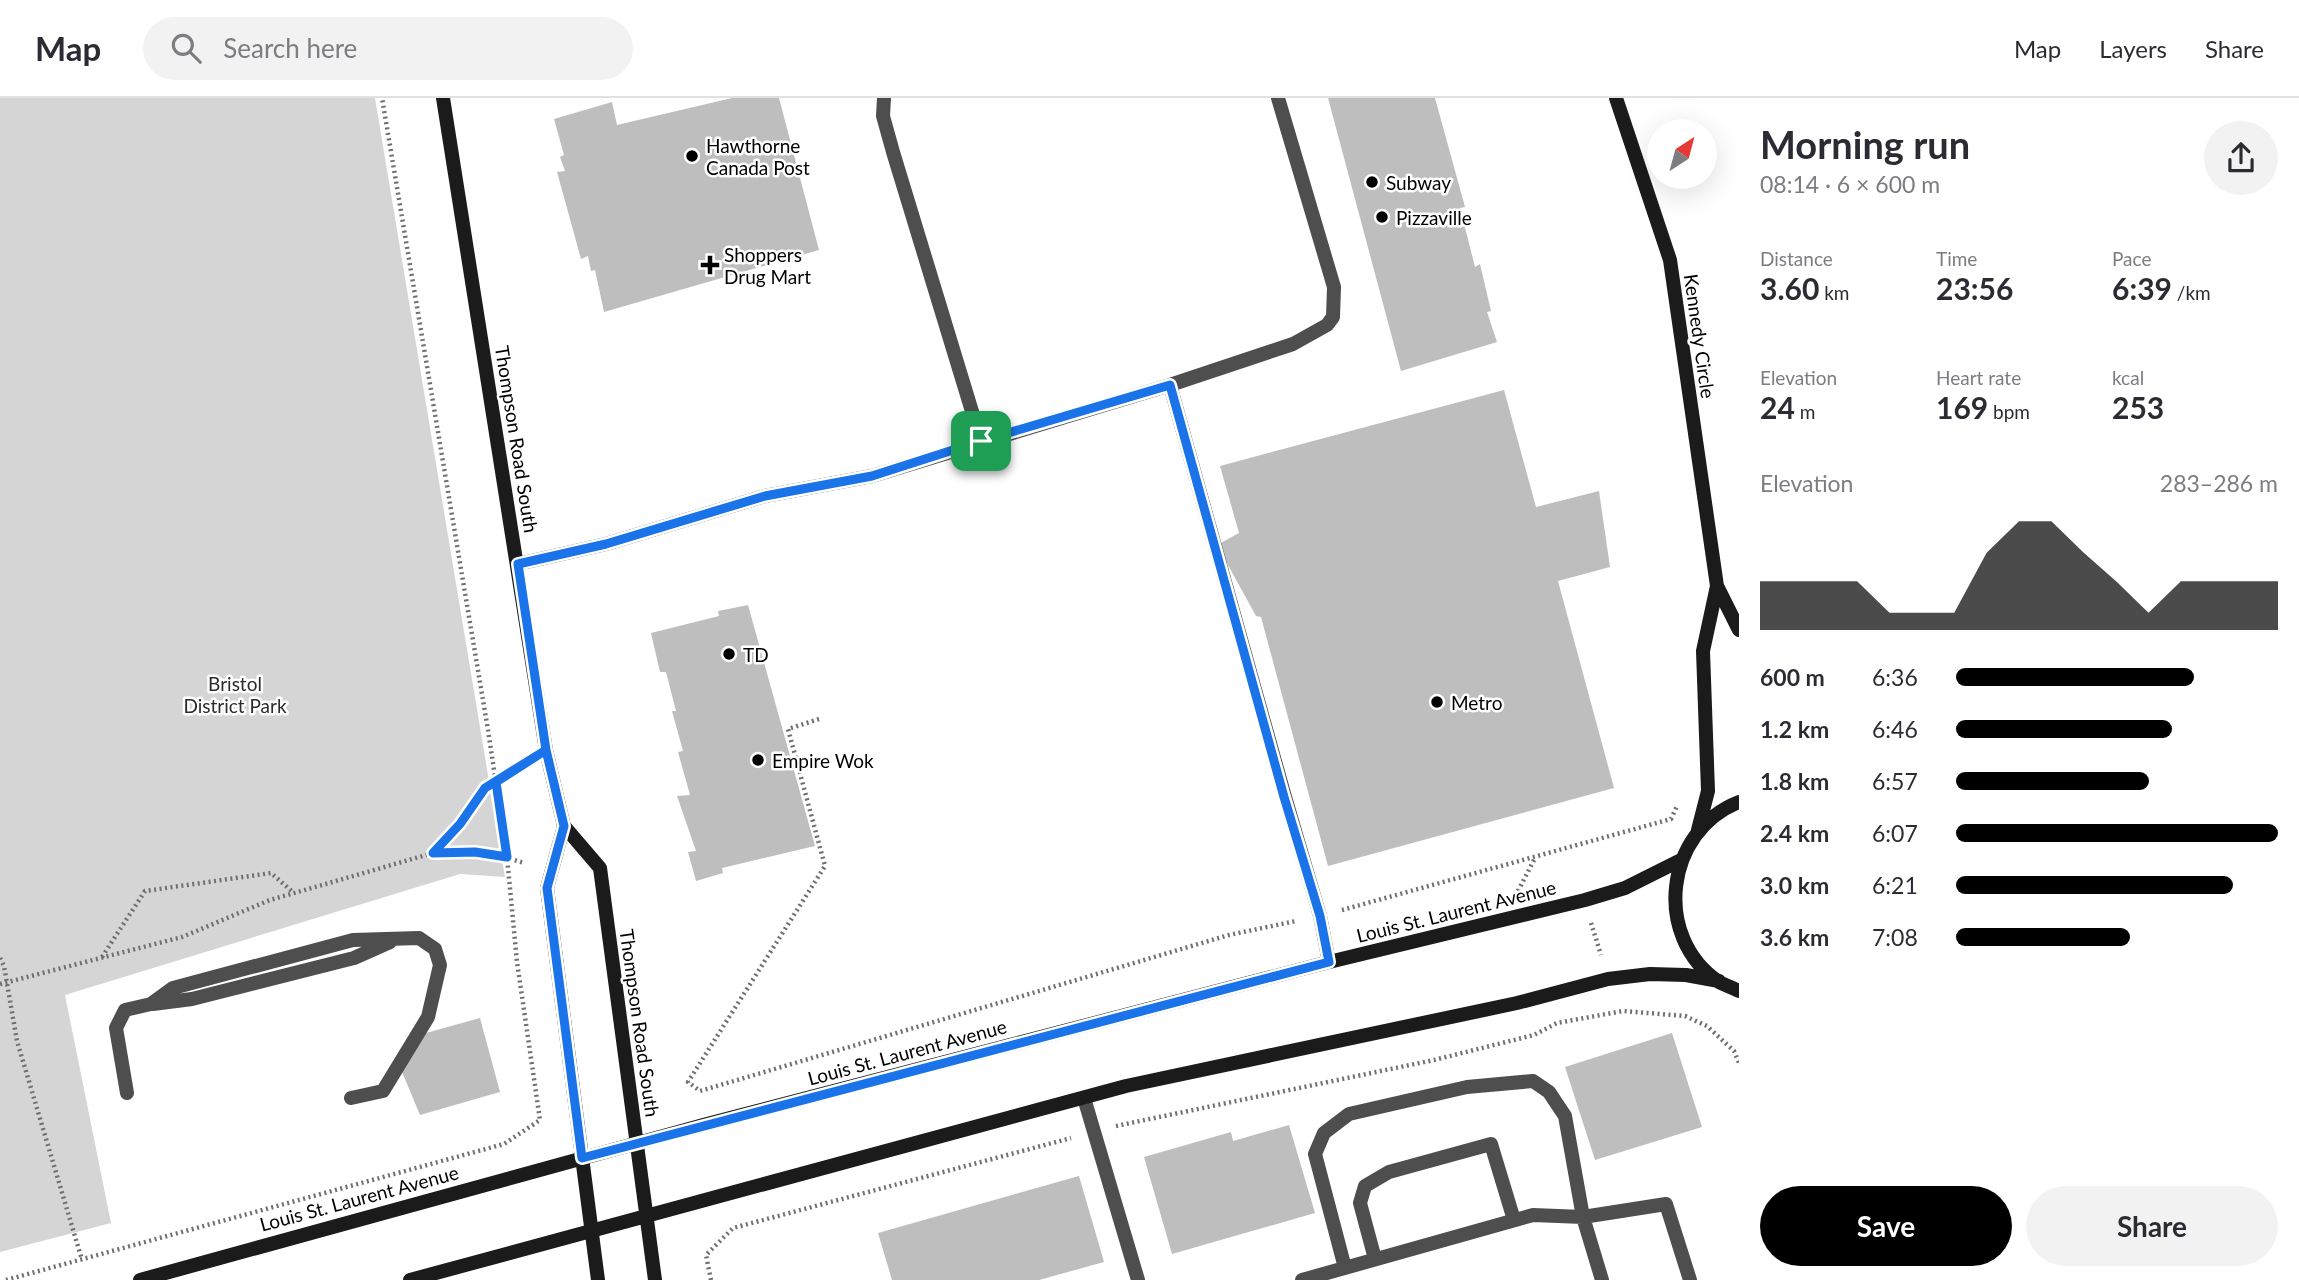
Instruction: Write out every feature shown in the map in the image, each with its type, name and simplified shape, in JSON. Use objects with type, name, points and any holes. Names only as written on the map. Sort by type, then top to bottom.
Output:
[{"type":"main road","name":"Thompson Road South","points":[[443,98],[546,750],[564,826],[600,868],[655,1280]]},
{"type":"main road","name":"Kennedy Circle","points":[[1616,98],[1670,260],[1717,586],[1739,630]]},
{"type":"main road","name":"Kennedy Circle","points":[[1698,830],[1707,791],[1703,651],[1717,586]]},
{"type":"main road","points":[[1719,981],[1695,957],[1679,927],[1675,893],[1681,860],[1698,830],[1724,808],[1739,802]]},
{"type":"main road","name":"Thompson Road South","points":[[564,826],[547,888],[598,1280]]},
{"type":"main road","name":"Louis St. Laurent Avenue","points":[[140,1280],[582,1158],[1329,962],[1585,900],[1625,888],[1681,860]]},
{"type":"main road","points":[[410,1280],[1126,1086],[1505,1006],[1608,979],[1650,974],[1686,975],[1719,981],[1739,991]]},
{"type":"lane","points":[[884,98],[883,116],[893,152],[981,441]]},
{"type":"lane","points":[[518,564],[606,544],[765,496],[872,476],[1170,385],[1293,344],[1327,325],[1333,317],[1334,287],[1279,98]]},
{"type":"lane","points":[[1170,385],[1284,797],[1320,916],[1329,962]]},
{"type":"lane","points":[[127,1093],[116,1028],[125,1010],[151,1004],[173,988],[353,940],[419,938],[435,949],[440,965],[428,1017],[383,1091],[351,1098]]},
{"type":"lane","points":[[1345,1268],[1315,1154],[1324,1133],[1349,1114],[1467,1087],[1533,1081],[1549,1093],[1565,1116],[1583,1217],[1602,1280]]},
{"type":"lane","points":[[1083,1098],[1138,1280]]},
{"type":"lane","points":[[1375,1259],[1360,1203],[1365,1186],[1390,1172],[1491,1144],[1514,1220]]},
{"type":"lane","points":[[1302,1280],[1533,1215],[1583,1217],[1666,1204],[1690,1280]]},
{"type":"path","points":[[6,1280],[504,1144],[540,1120],[517,962],[507,857],[496,782],[382,98]]},
{"type":"path","points":[[819,719],[788,729],[825,866],[688,1082],[700,1091],[1229,935],[1320,916],[1671,820],[1679,802]]},
{"type":"path","points":[[433,853],[460,824],[485,788],[546,750]]},
{"type":"path","points":[[0,984],[182,937],[270,900],[433,853],[475,852],[507,857],[524,863]]},
{"type":"path","points":[[102,957],[145,891],[271,873],[294,893]]},
{"type":"path","points":[[1591,922],[1601,955]]},
{"type":"path","points":[[0,958],[17,1041],[82,1260]]},
{"type":"path","points":[[711,1280],[706,1255],[733,1228],[1129,1122],[1434,1060],[1534,1035],[1557,1023],[1623,1010],[1685,1016],[1707,1026],[1734,1051],[1739,1063]]},
{"type":"green space","name":"Bristol District Park","points":[[0,98],[375,98],[505,877],[460,874],[65,995],[111,1223],[0,1252]]},
{"type":"building","points":[[732,98],[779,98],[819,250],[604,312],[595,270],[591,271],[588,256],[581,259],[557,172],[565,171],[560,157],[564,155],[554,119],[612,102],[617,125]]},
{"type":"building","points":[[1328,98],[1435,98],[1465,207],[1460,208],[1475,267],[1480,264],[1491,311],[1487,312],[1497,342],[1401,371]]},
{"type":"building","name":"Metro","points":[[1504,390],[1536,507],[1599,491],[1610,567],[1558,581],[1614,788],[1328,866],[1261,617],[1256,616],[1217,545],[1239,533],[1220,466]]},
{"type":"building","points":[[748,605],[815,846],[722,868],[723,873],[696,881],[688,852],[696,851],[677,796],[690,795],[678,752],[683,751],[672,711],[676,711],[666,672],[660,672],[651,633],[719,616],[718,611]]},
{"type":"building","points":[[480,1018],[500,1092],[420,1115],[402,1072],[426,1033]]},
{"type":"building","points":[[1672,1033],[1702,1127],[1595,1160],[1565,1067]]},
{"type":"building","points":[[1289,1125],[1315,1213],[1172,1254],[1144,1157],[1231,1132],[1233,1141]]},
{"type":"building","points":[[1079,1176],[1104,1262],[1039,1280],[892,1280],[878,1233]]},
{"type":"place","name":"Hawthorne Canada Post","points":[[692,156]]},
{"type":"place","name":"Subway","points":[[1372,182]]},
{"type":"place","name":"Pizzaville","points":[[1382,217]]},
{"type":"place","name":"Shoppers Drug Mart","points":[[710,265]]},
{"type":"place","name":"TD","points":[[729,654]]},
{"type":"place","name":"Metro","points":[[1437,702]]},
{"type":"place","name":"Empire Wok","points":[[758,760]]},
{"type":"route","points":[[981,441],[872,476],[765,496],[606,544],[518,564],[546,750],[485,788],[460,824],[433,853],[475,852],[507,857],[496,782],[546,750],[564,826],[547,888],[582,1158],[1329,962],[1320,916],[1284,797],[1170,385],[981,441]]}]
